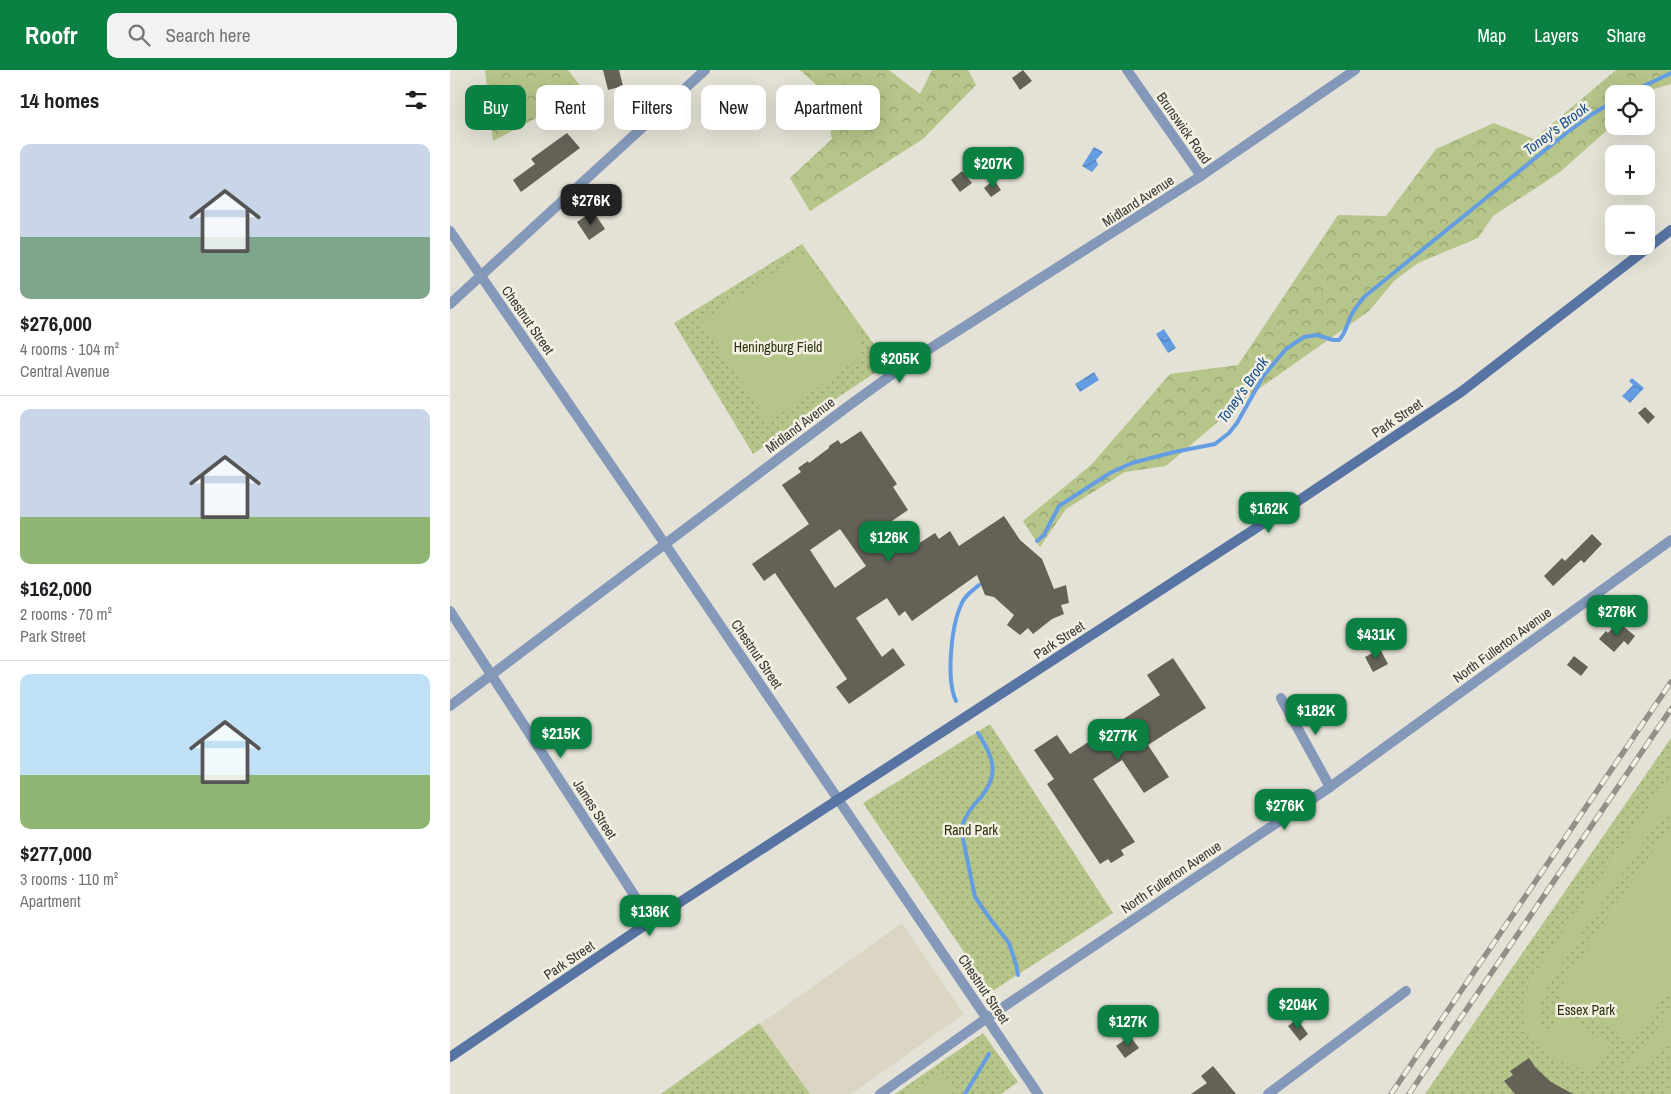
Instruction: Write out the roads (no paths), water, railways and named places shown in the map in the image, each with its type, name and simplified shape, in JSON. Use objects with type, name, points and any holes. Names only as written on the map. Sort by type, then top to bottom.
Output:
[{"type":"street","name":"Brunswick Road","points":[[1127,70],[1201,176]]},
{"type":"street","name":"Midland Avenue","points":[[450,706],[857,399],[912,360],[1201,176],[1355,70]]},
{"type":"street","points":[[450,304],[702,71]]},
{"type":"street","name":"Park Street","points":[[450,1057],[651,921],[1301,499],[1461,392],[1671,230]]},
{"type":"street","name":"Chestnut Street","points":[[450,231],[839,799],[1038,1094]]},
{"type":"street","name":"North Fullerton Avenue","points":[[880,1094],[987,1018],[1330,787],[1671,540]]},
{"type":"street","name":"James Street","points":[[450,611],[651,921]]},
{"type":"street","points":[[1281,698],[1330,787]]},
{"type":"street","points":[[1268,1094],[1406,991]]},
{"type":"water","points":[[1094,147],[1103,152],[1096,160],[1098,165],[1092,172],[1082,166]]},
{"type":"water","points":[[1164,329],[1176,348],[1168,353],[1156,334]]},
{"type":"water","points":[[1094,372],[1099,380],[1080,392],[1075,384]]},
{"type":"water","points":[[1632,378],[1644,388],[1630,403],[1622,396],[1633,385],[1629,381]]},
{"type":"waterway","name":"Toney's Brook","points":[[1646,85],[1671,73]]},
{"type":"waterway","name":"Toney's Brook","points":[[1037,541],[1044,535],[1059,506],[1110,473],[1132,463],[1215,444],[1229,433],[1237,423],[1264,375],[1286,349],[1304,337],[1317,335],[1339,340],[1345,332],[1353,312],[1364,297],[1565,134],[1605,106]]},
{"type":"waterway","name":"Toney's Brook","points":[[956,701],[951,680],[952,640],[962,602],[979,585]]},
{"type":"waterway","name":"Toney's Brook","points":[[978,733],[987,749],[993,772],[987,788],[969,811],[961,829],[975,897],[1009,943],[1018,975]]},
{"type":"waterway","name":"Toney's Brook","points":[[965,1094],[989,1054]]},
{"type":"railway","points":[[1391,1094],[1671,682]]},
{"type":"railway","points":[[1409,1094],[1671,709]]},
{"type":"park label","name":"Heningburg Field","points":[[778,347]]},
{"type":"park label","name":"Rand Park","points":[[971,830]]},
{"type":"park label","name":"Essex Park","points":[[1586,1010]]}]
